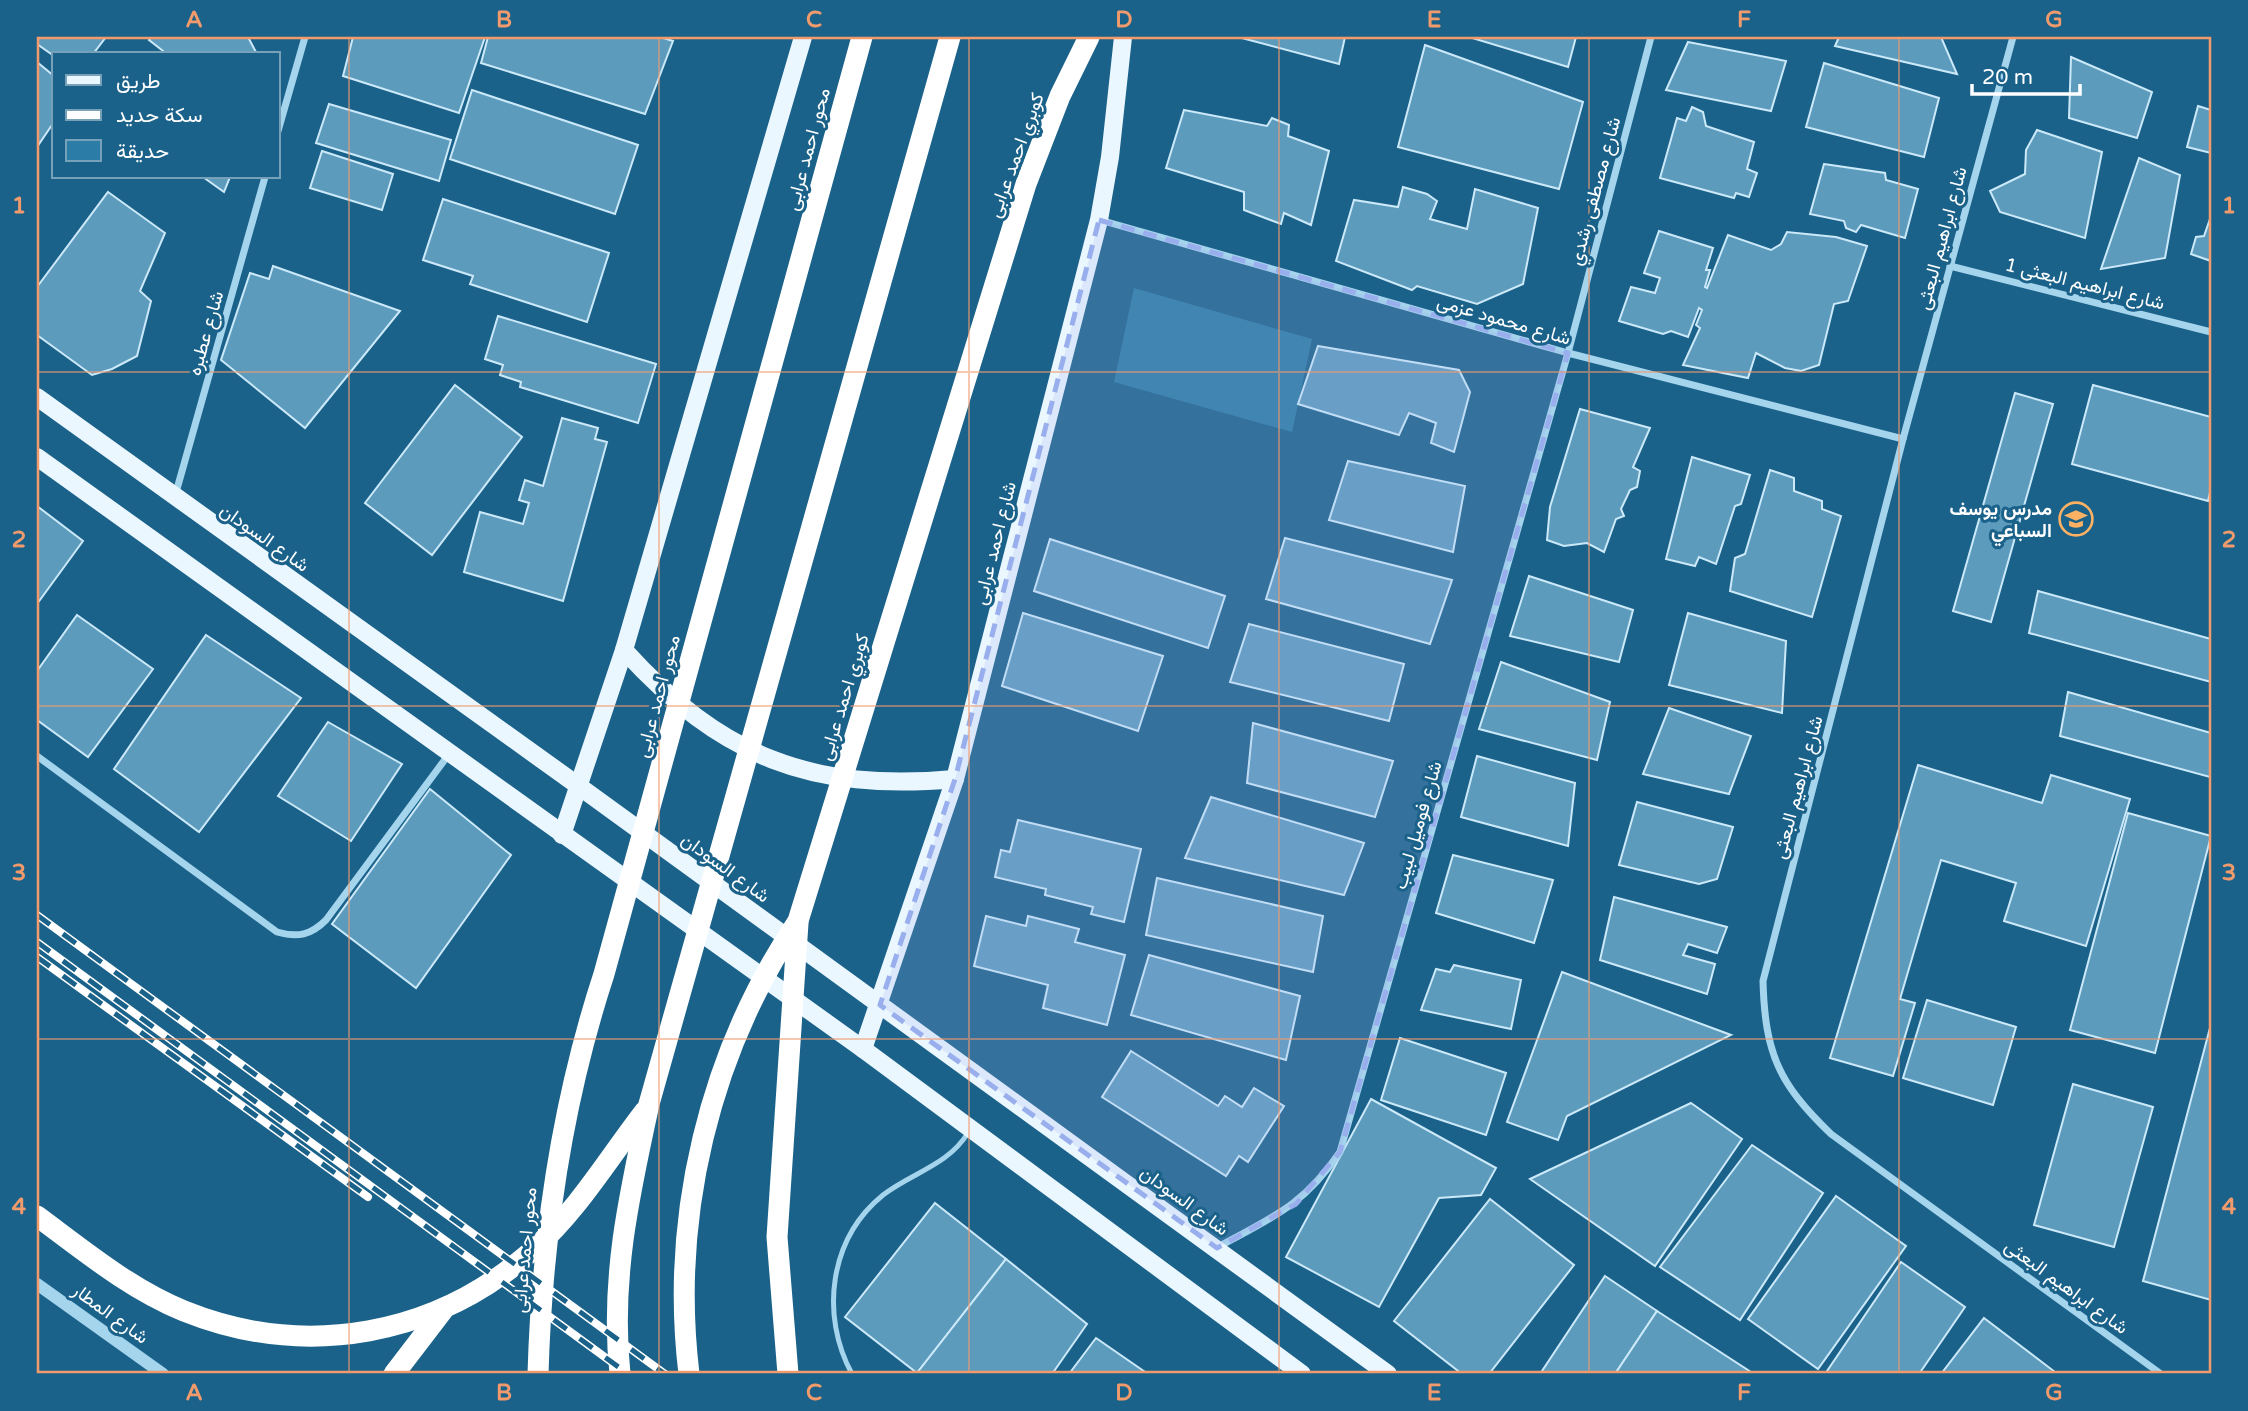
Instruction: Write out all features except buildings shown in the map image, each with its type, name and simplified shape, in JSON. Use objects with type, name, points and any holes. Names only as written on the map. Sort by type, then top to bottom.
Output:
[{"type":"highway","name":"محور احمد عرابى","points":[[538,1374],[553,1182],[576,1065],[862,37]]},
{"type":"highway","points":[[620,1374],[616,1294],[621,1244],[649,1104],[950,37]]},
{"type":"highway","name":"كوبري احمد عرابى","points":[[689,1374],[684,1297],[686,1244],[702,1141],[716,1090],[762,978],[798,921],[1026,184],[1060,96],[1090,37]]},
{"type":"highway","points":[[788,1374],[777,1237],[798,921]]},
{"type":"highway","points":[[37,1216],[113,1272],[182,1310],[218,1323],[293,1337],[370,1333],[443,1310],[498,1278],[537,1246],[563,1218],[649,1104]]},
{"type":"highway","points":[[394,1374],[443,1310]]},
{"type":"main road","points":[[562,835],[624,650],[803,37]]},
{"type":"main road","name":"شارع احمد عرابى","points":[[863,1049],[955,779],[1099,220],[1110,157],[1123,37]]},
{"type":"main road","name":"شارع السودان","points":[[37,397],[174,498],[580,787],[1388,1374]]},
{"type":"main road","points":[[37,457],[863,1049],[1302,1374]]},
{"type":"main road","points":[[624,650],[660,690],[691,715],[747,750],[797,769],[849,780],[902,783],[955,779]]},
{"type":"street","name":"شارع مصطفى رشدي","points":[[1568,353],[1651,37]]},
{"type":"street","name":"شارع ابراهيم البعثى","points":[[2012,37],[1903,439],[1763,981],[1764,1024],[1777,1066],[1800,1104],[1831,1134],[2161,1374]]},
{"type":"street","points":[[280,124],[303,38]]},
{"type":"street","name":"شارع عطبره","points":[[174,498],[265,178]]},
{"type":"street","name":"شارع محمود عزمى","points":[[1099,220],[1568,353],[1903,439]]},
{"type":"street","name":"شارع ابراهيم البعثى 1","points":[[1950,266],[2211,332]]},
{"type":"street","name":"شارع فوميل لبيب","points":[[1217,1248],[1296,1204],[1321,1180],[1340,1152],[1568,353]]},
{"type":"street","points":[[37,755],[278,932],[290,936],[304,935],[326,920],[450,754]]},
{"type":"street","name":"شارع المطار","points":[[37,1284],[163,1374]]},
{"type":"lane","points":[[852,1374],[839,1345],[832,1307],[834,1282],[850,1235],[882,1196],[939,1164],[951,1154],[971,1129]]},
{"type":"highlighted area","points":[[1099,220],[1568,353],[1340,1152],[1296,1204],[1217,1248],[880,1005],[955,779]]},
{"type":"green space","points":[[1134,288],[1312,339],[1292,432],[1114,382]]},
{"type":"railway","points":[[37,915],[665,1374]]},
{"type":"railway","points":[[37,942],[628,1374]]},
{"type":"railway","points":[[37,957],[368,1197]]},
{"type":"place","name":"مدرس يوسف السباعي","points":[[2076,519]]}]
